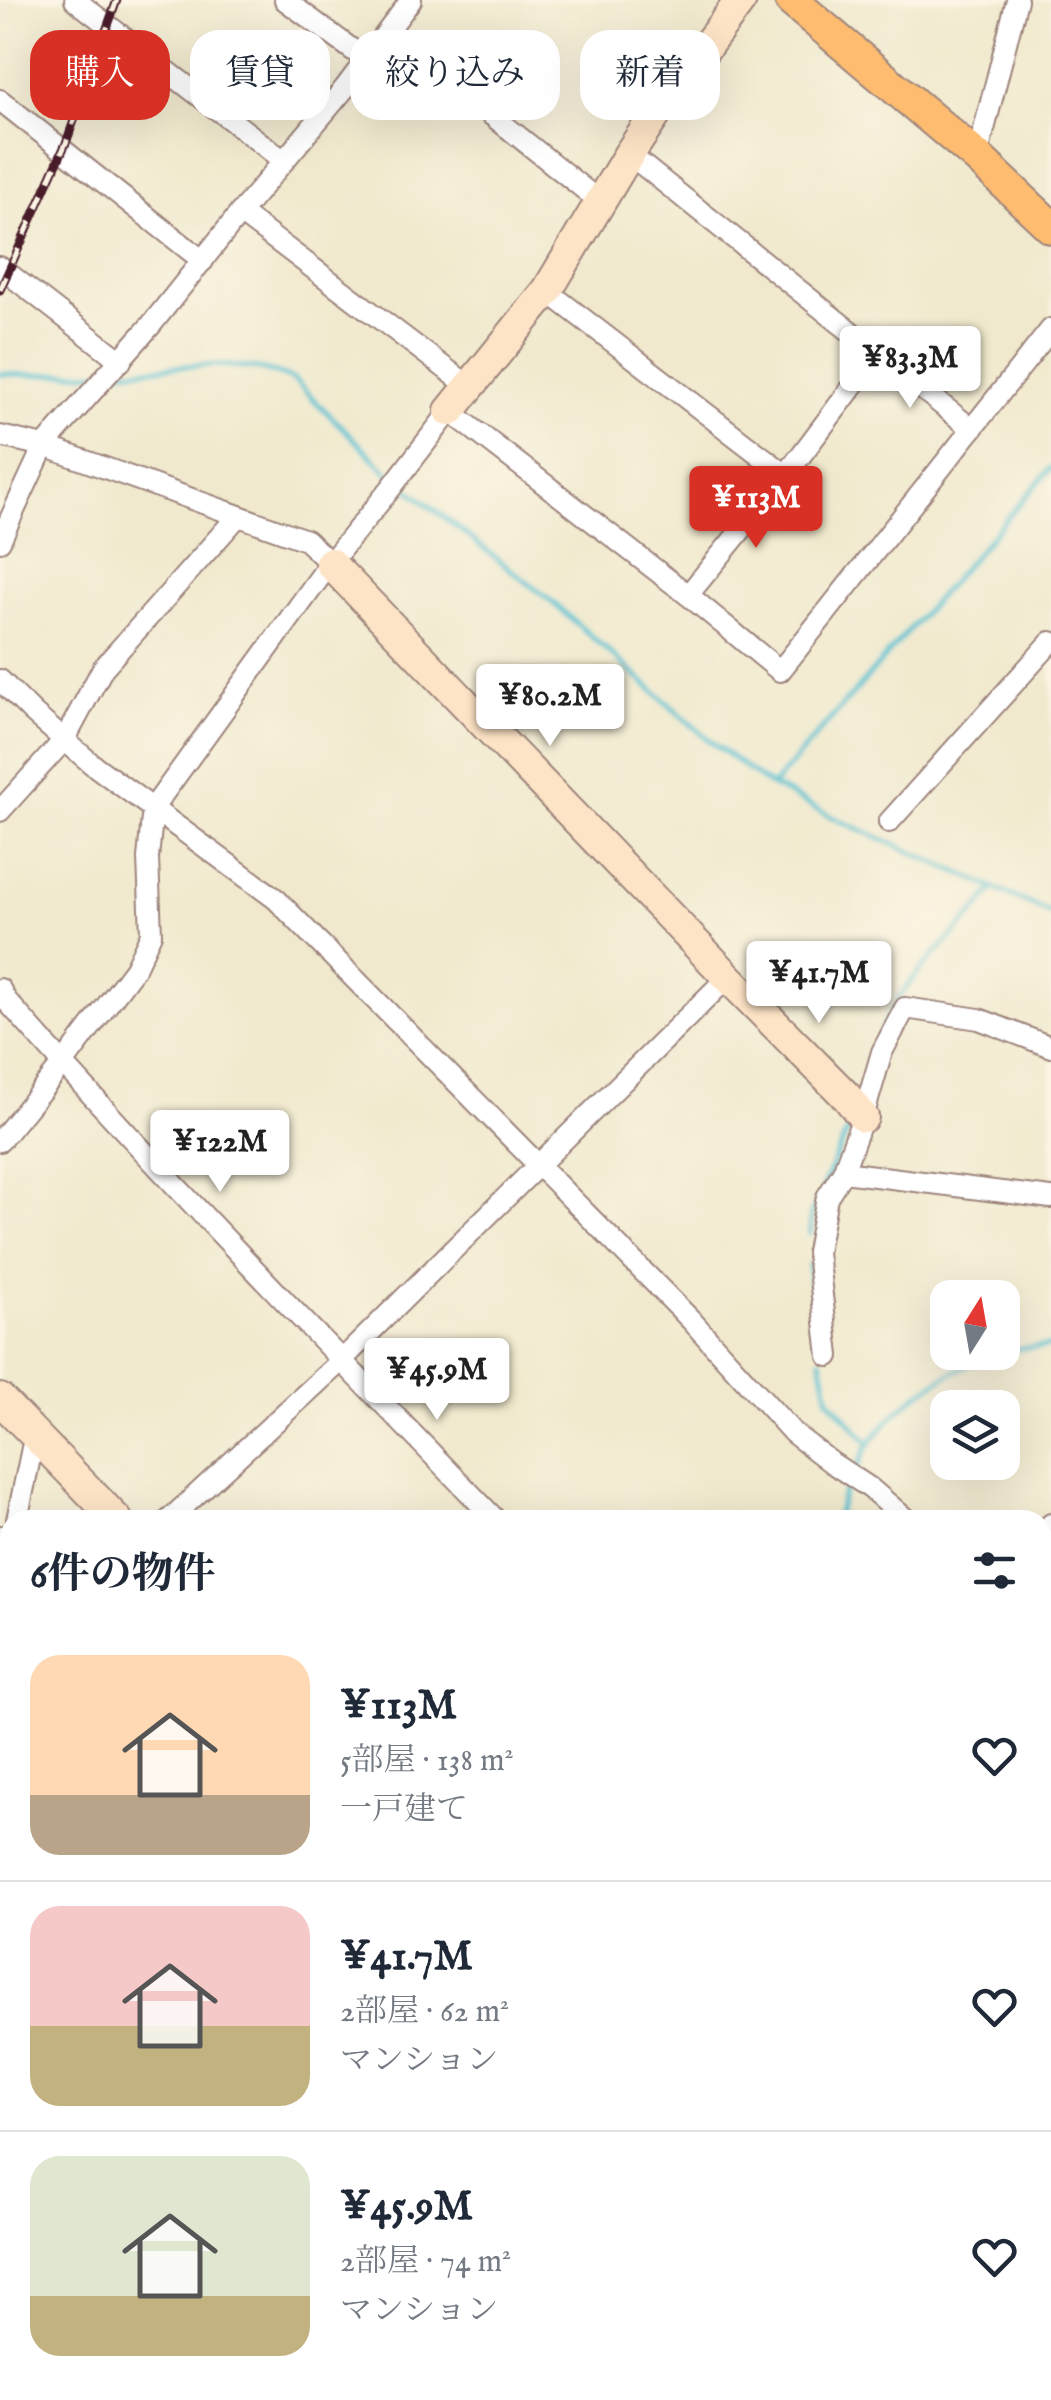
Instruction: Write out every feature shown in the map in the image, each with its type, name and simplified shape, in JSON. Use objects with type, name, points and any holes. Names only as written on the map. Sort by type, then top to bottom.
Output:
[{"type":"main road","points":[[790,0],[977,157],[1051,227]]},
{"type":"street","points":[[75,0],[284,160]]},
{"type":"street","points":[[285,0],[350,48]]},
{"type":"street","points":[[389,30],[410,0]]},
{"type":"street","points":[[0,1141],[135,968],[151,934],[148,858],[152,808],[330,563],[548,291],[628,154],[741,0]]},
{"type":"street","points":[[977,157],[1017,0]]},
{"type":"street","points":[[0,541],[44,446],[121,361],[350,80]]},
{"type":"street","points":[[0,100],[203,260]]},
{"type":"street","points":[[498,120],[599,201]]},
{"type":"street","points":[[628,154],[972,428]]},
{"type":"street","points":[[240,213],[470,387]]},
{"type":"street","points":[[0,267],[121,361]]},
{"type":"street","points":[[548,291],[786,476]]},
{"type":"street","points":[[450,411],[780,671],[1051,329]]},
{"type":"street","points":[[688,596],[878,354]]},
{"type":"street","points":[[0,436],[44,446],[306,540],[863,1117]]},
{"type":"street","points":[[0,812],[65,739],[103,668],[238,516]]},
{"type":"street","points":[[889,822],[1051,642]]},
{"type":"street","points":[[0,680],[92,764],[276,898],[692,1320],[793,1433],[895,1510]]},
{"type":"street","points":[[180,1510],[341,1361],[728,977]]},
{"type":"street","points":[[0,989],[63,1064],[486,1510]]},
{"type":"street","points":[[830,1356],[817,1252],[827,1197],[843,1172],[882,1052],[905,1008],[978,1019],[1051,1047]]},
{"type":"street","points":[[843,1172],[1051,1198]]},
{"type":"street","points":[[0,1399],[107,1510]]},
{"type":"street","points":[[19,1510],[32,1448],[40,1440]]},
{"type":"waterway","points":[[118,371],[229,366],[293,379],[394,478]]},
{"type":"waterway","points":[[0,374],[102,372]]},
{"type":"waterway","points":[[772,786],[1051,468]]},
{"type":"waterway","points":[[403,485],[551,601],[715,745],[765,782],[834,818],[1051,913]]},
{"type":"waterway","points":[[880,1035],[901,994],[994,888]]},
{"type":"waterway","points":[[823,1186],[848,1130]]},
{"type":"waterway","points":[[810,1234],[811,1214],[817,1201]]},
{"type":"waterway","points":[[809,1265],[818,1343]]},
{"type":"waterway","points":[[855,1471],[883,1427],[933,1385],[992,1356],[1051,1346]]},
{"type":"waterway","points":[[821,1359],[829,1399],[870,1444]]},
{"type":"waterway","points":[[839,1510],[850,1481]]},
{"type":"railway","points":[[0,290],[66,143],[117,0]]}]
